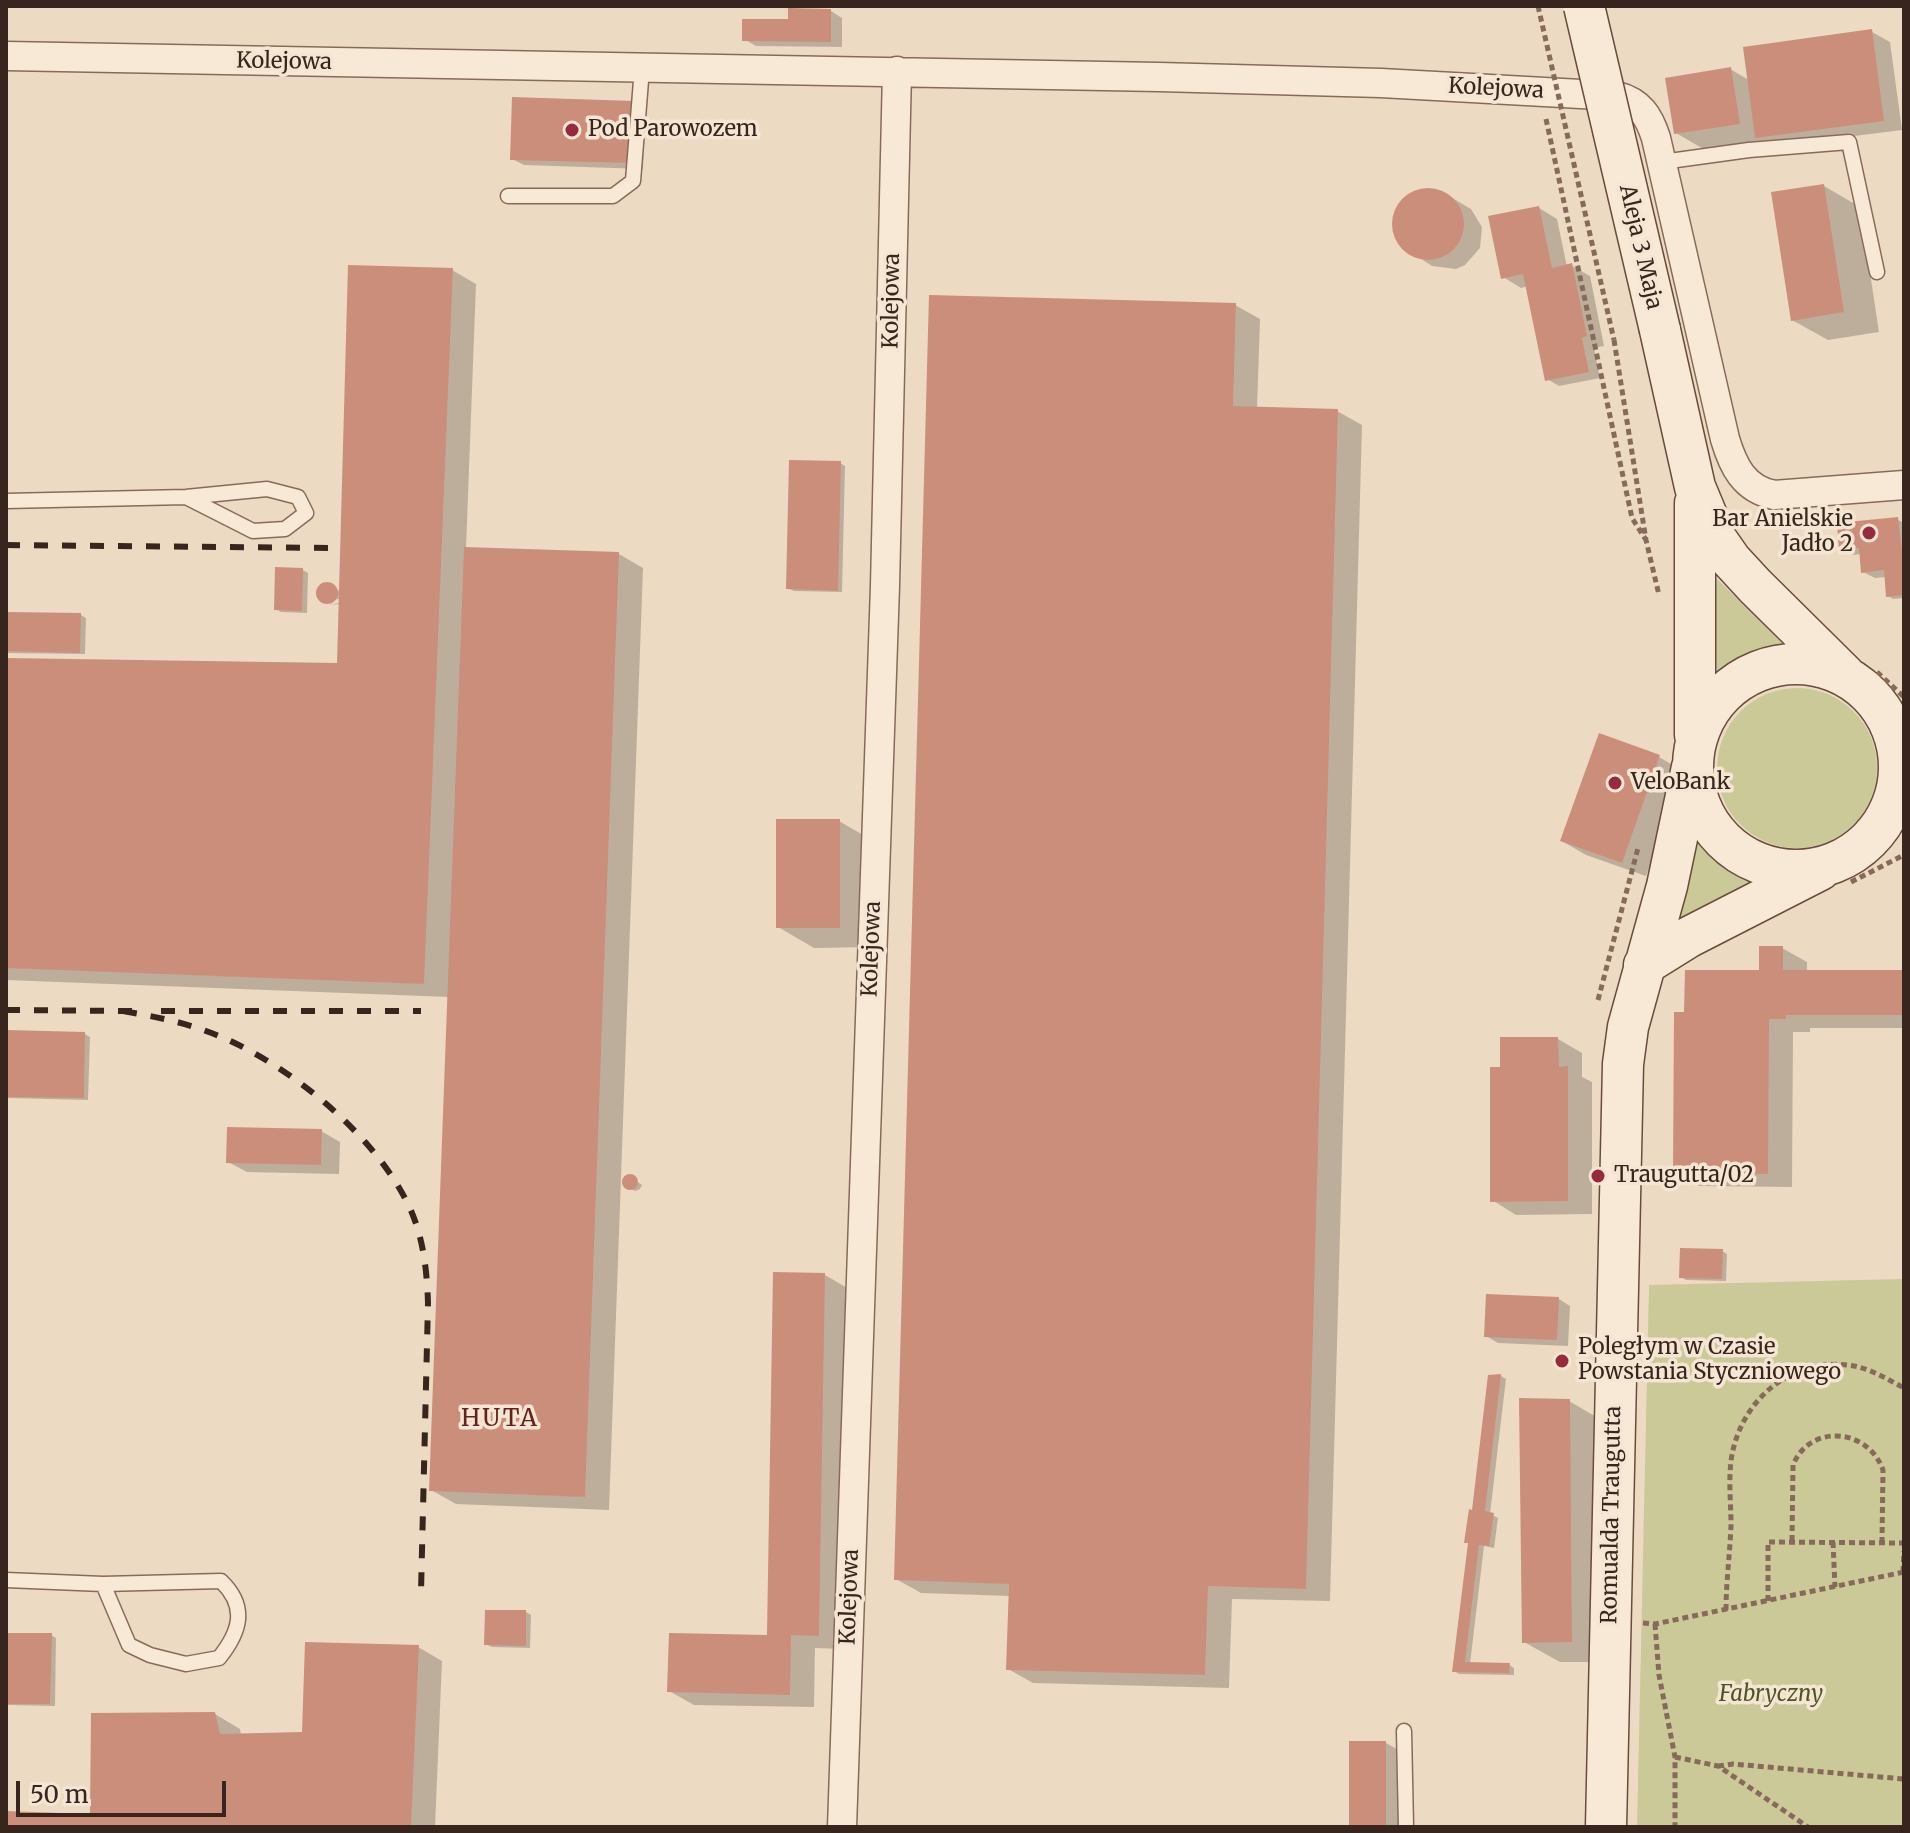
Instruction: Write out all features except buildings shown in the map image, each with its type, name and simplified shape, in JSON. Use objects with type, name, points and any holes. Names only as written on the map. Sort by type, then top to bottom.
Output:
[{"type":"main road","name":"Aleja 3 Maja","points":[[1584,6],[1695,487],[1707,519],[1731,560],[1848,677]]},
{"type":"main road","name":"Aleja 3 Maja","points":[[1694,751],[1695,487]]},
{"type":"main road","points":[[1789,664],[1820,666],[1848,677],[1872,697],[1895,723],[1898,782],[1889,811],[1872,837],[1841,859],[1819,867],[1788,870],[1744,857],[1710,825],[1697,797],[1694,751],[1711,708],[1732,685],[1759,670],[1789,664]]},
{"type":"main road","name":"Romualda Traugutta","points":[[1606,1827],[1621,1096],[1628,1027],[1667,886],[1694,751]]},
{"type":"main road","points":[[1644,965],[1689,937],[1904,830]]},
{"type":"street","name":"Kolejowa","points":[[6,56],[897,71],[1365,83],[1617,96],[1628,99],[1646,113],[1656,138],[1725,439],[1735,467],[1754,488],[1774,495],[1904,485]]},
{"type":"street","name":"Kolejowa","points":[[842,1827],[885,586],[897,71]]},
{"type":"lane","points":[[508,196],[613,196],[633,181],[642,68]]},
{"type":"lane","points":[[1662,162],[1749,150],[1849,142],[1877,272]]},
{"type":"lane","points":[[6,501],[186,497],[267,489],[298,497],[306,513],[285,529],[253,531],[186,497]]},
{"type":"lane","points":[[6,1580],[103,1584],[221,1581],[232,1592],[236,1604],[237,1633],[219,1658],[186,1664],[150,1655],[129,1645],[103,1584]]},
{"type":"lane","points":[[1404,1731],[1406,1827]]},
{"type":"path","points":[[1538,6],[1614,340],[1646,540],[1660,597]]},
{"type":"path","points":[[1544,110],[1632,518],[1646,540]]},
{"type":"path","points":[[1596,1009],[1641,837]]},
{"type":"path","points":[[1726,1610],[1730,1463],[1741,1427],[1754,1406],[1774,1384],[1809,1367],[1853,1365],[1904,1388]]},
{"type":"path","points":[[1792,1541],[1793,1465],[1797,1454],[1816,1439],[1834,1434],[1857,1441],[1880,1463],[1883,1470],[1882,1542]]},
{"type":"path","points":[[1768,1601],[1768,1542],[1904,1543]]},
{"type":"path","points":[[1833,1542],[1835,1587]]},
{"type":"path","points":[[1610,1622],[1655,1624],[1903,1572],[1904,1551]]},
{"type":"path","points":[[1655,1624],[1659,1675],[1675,1757],[1675,1827]]},
{"type":"path","points":[[1675,1757],[1718,1766],[1733,1764],[1904,1779]]},
{"type":"path","points":[[1718,1766],[1808,1827]]},
{"type":"green space","points":[[1715,577],[1785,646],[1752,651],[1716,673]]},
{"type":"green space","points":[[1797,688],[1828,694],[1854,711],[1871,737],[1877,768],[1871,799],[1854,825],[1828,842],[1797,848],[1766,842],[1740,825],[1723,799],[1717,768],[1723,737],[1740,711],[1766,694]]},
{"type":"green space","points":[[1697,840],[1720,865],[1750,883],[1679,919]]},
{"type":"green space","name":"Fabryczny","points":[[1904,1279],[1904,1827],[1637,1827],[1649,1285]]},
{"type":"railway","points":[[6,545],[332,548]]},
{"type":"railway","points":[[6,1010],[133,1011]]},
{"type":"railway","points":[[123,1011],[206,1031],[236,1043],[297,1080],[353,1129],[377,1156],[412,1213],[424,1258],[428,1303],[421,1592]]},
{"type":"railway","points":[[161,1011],[421,1011]]},
{"type":"place","name":"Pod Parowozem","points":[[572,130]]},
{"type":"place","name":"Bar Anielskie Jadło 2","points":[[1869,533]]},
{"type":"place","name":"VeloBank","points":[[1615,783]]},
{"type":"place","name":"Traugutta/02","points":[[1598,1176]]},
{"type":"place","name":"Poległym w Czasie Powstania Styczniowego","points":[[1562,1361]]},
{"type":"district","name":"HUTA","points":[[500,1419]]}]
